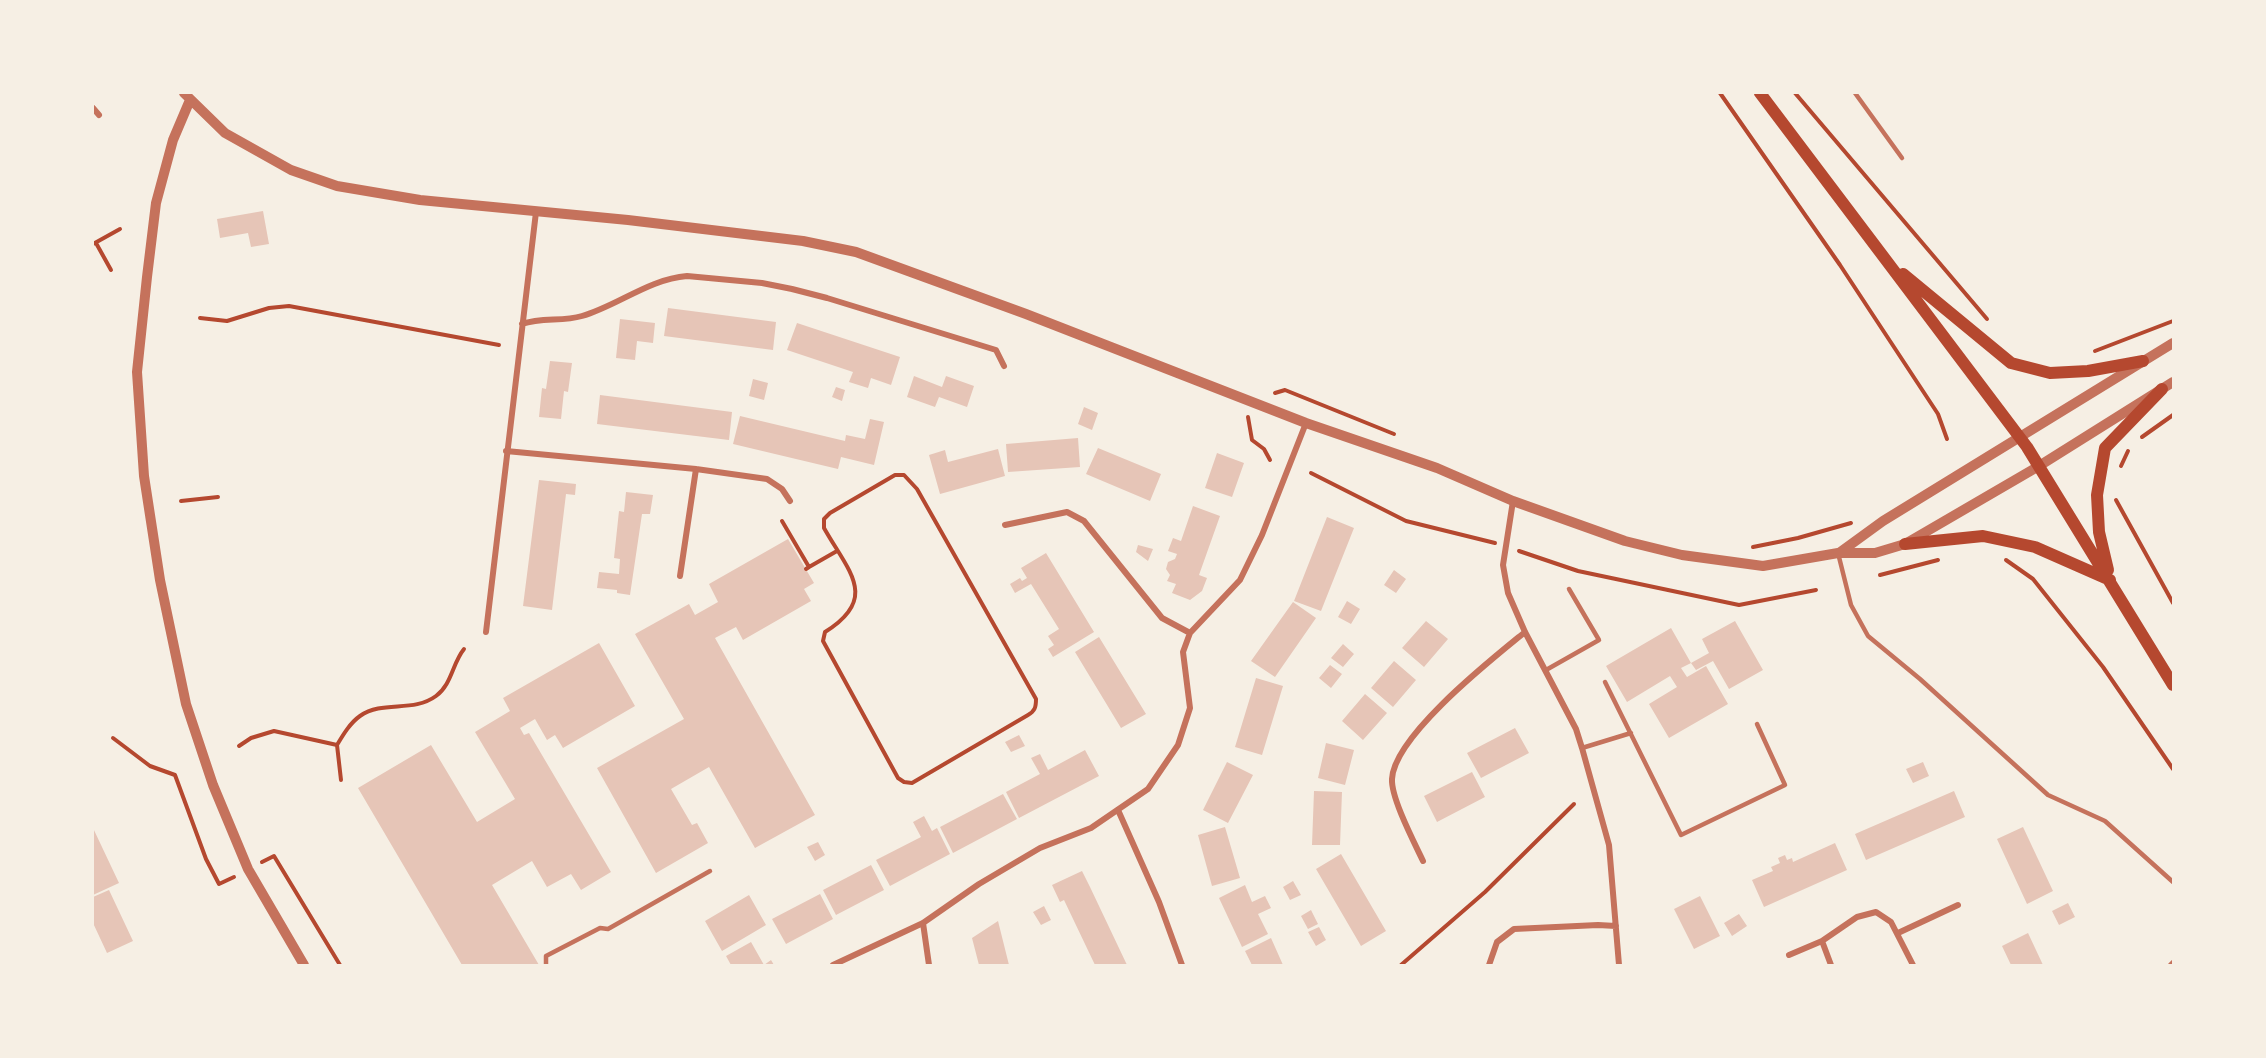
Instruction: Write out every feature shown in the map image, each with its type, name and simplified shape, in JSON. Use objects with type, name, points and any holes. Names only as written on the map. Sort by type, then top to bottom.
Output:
[{"type":"main road","points":[[1760,93],[2020,438],[2111,581],[2173,685]]},
{"type":"main road","points":[[1884,258],[2011,363],[2050,373],[2088,372],[2143,361]]},
{"type":"main road","points":[[2111,581],[2099,532],[2097,495],[2105,448],[2162,388]]},
{"type":"main road","points":[[1905,544],[1983,536],[2035,547],[2111,581]]},
{"type":"street","points":[[304,965],[248,869],[213,785],[186,704],[159,580],[144,476],[137,372],[147,277],[156,203],[187,96],[225,133],[267,159],[307,177],[337,186],[420,201],[628,220],[803,241],[856,252],[1026,314],[1306,423],[1437,468],[1513,501],[1625,541],[1682,555],[1763,566],[1838,553],[1875,553],[1905,544],[2039,466],[2173,382]]},
{"type":"street","points":[[93,108],[99,115]]},
{"type":"street","points":[[486,632],[536,212]]},
{"type":"street","points":[[522,324],[533,320],[582,316],[660,282],[687,276],[762,284],[828,298],[996,350],[1004,366]]},
{"type":"street","points":[[1838,553],[1883,521],[2173,344]]},
{"type":"street","points":[[833,965],[923,923],[979,884],[1040,848],[1091,828],[1148,789],[1178,745],[1190,708],[1183,652],[1190,633],[1240,580],[1262,535],[1306,423]]},
{"type":"street","points":[[506,451],[696,469],[767,479],[782,489],[790,501]]},
{"type":"street","points":[[680,576],[696,469]]},
{"type":"street","points":[[1513,501],[1504,546],[1503,566],[1508,593],[1525,632],[1576,729],[1582,748],[1609,844],[1619,965]]},
{"type":"street","points":[[1005,525],[1067,512],[1084,521],[1162,618],[1190,633]]},
{"type":"street","points":[[1423,861],[1398,804],[1392,780],[1401,752],[1432,715],[1488,660],[1525,632]]},
{"type":"street","points":[[1118,810],[1159,902],[1182,965]]},
{"type":"street","points":[[1898,933],[1958,905]]},
{"type":"street","points":[[1789,955],[1822,941],[1857,917],[1876,912],[1891,922],[1913,965]]},
{"type":"street","points":[[923,923],[929,965]]},
{"type":"street","points":[[1489,965],[1497,942],[1514,929],[1616,926]]},
{"type":"street","points":[[1822,941],[1831,965]]},
{"type":"lane","points":[[1855,93],[1902,159]]},
{"type":"lane","points":[[1838,553],[1851,605],[1868,636],[1920,679],[2048,795],[2105,821],[2173,882]]},
{"type":"lane","points":[[1546,670],[1599,640],[1569,589]]},
{"type":"lane","points":[[1605,682],[1681,835],[1785,785],[1758,724]]},
{"type":"lane","points":[[1582,748],[1631,733]]},
{"type":"lane","points":[[546,965],[546,956],[600,928],[608,929],[710,871]]},
{"type":"path","points":[[1719,93],[1840,265],[1938,414],[1947,439]]},
{"type":"path","points":[[1795,93],[1994,327]]},
{"type":"path","points":[[111,270],[95,243],[120,229]]},
{"type":"path","points":[[200,318],[227,321],[269,308],[289,306],[499,345]]},
{"type":"path","points":[[2091,352],[2173,321]]},
{"type":"path","points":[[1285,390],[1401,437]]},
{"type":"path","points":[[2138,440],[2173,416]]},
{"type":"path","points":[[1252,440],[1264,449],[1270,460]]},
{"type":"path","points":[[2119,474],[2124,459],[2132,447]]},
{"type":"path","points":[[1311,473],[1406,521],[1504,546],[1578,571],[1739,605],[1816,590]]},
{"type":"path","points":[[904,475],[911,480],[1036,699],[1033,712],[912,783],[898,778],[822,641],[825,632],[843,621],[851,611],[856,596],[855,582],[837,551],[824,528],[824,519],[830,513],[895,476],[904,475]]},
{"type":"path","points":[[2117,492],[2116,501],[2173,603]]},
{"type":"path","points":[[181,501],[218,497]]},
{"type":"path","points":[[1751,547],[1798,538],[1858,520]]},
{"type":"path","points":[[782,521],[807,568],[837,551]]},
{"type":"path","points":[[1997,555],[2016,565],[2033,579],[2103,667],[2173,769]]},
{"type":"path","points":[[1881,575],[1946,557]]},
{"type":"path","points":[[2166,591],[2173,588]]},
{"type":"path","points":[[341,780],[337,745],[358,717],[373,709],[424,703],[437,695],[448,684],[464,649]]},
{"type":"path","points":[[239,746],[252,738],[274,731],[337,745]]},
{"type":"path","points":[[113,738],[150,766],[175,775],[206,859],[219,884],[234,877]]},
{"type":"path","points":[[1401,965],[1485,892],[1574,804]]},
{"type":"path","points":[[262,862],[274,856],[340,965]]},
{"type":"building","points":[[263,211],[269,244],[251,247],[248,233],[220,238],[217,219]]},
{"type":"building","points":[[668,308],[776,322],[773,350],[664,336]]},
{"type":"building","points":[[620,319],[655,323],[653,343],[637,341],[635,360],[616,358]]},
{"type":"building","points":[[797,323],[900,357],[891,385],[871,378],[868,388],[849,382],[853,372],[787,350]]},
{"type":"building","points":[[550,361],[572,363],[568,392],[564,391],[561,419],[539,417],[542,388],[546,389]]},
{"type":"building","points":[[914,376],[942,387],[946,376],[974,386],[967,407],[939,397],[935,407],[907,397]]},
{"type":"building","points":[[753,379],[768,383],[764,400],[749,396]]},
{"type":"building","points":[[836,387],[845,390],[842,401],[832,397]]},
{"type":"building","points":[[600,395],[732,412],[729,440],[597,424]]},
{"type":"building","points":[[1084,407],[1098,413],[1092,430],[1078,424]]},
{"type":"building","points":[[740,416],[845,441],[846,435],[865,439],[870,419],[884,422],[874,465],[841,457],[838,469],[733,444]]},
{"type":"building","points":[[1078,438],[1080,467],[1008,472],[1006,444]]},
{"type":"building","points":[[1098,448],[1161,474],[1150,501],[1086,474]]},
{"type":"building","points":[[998,449],[1005,476],[940,494],[929,455],[945,450],[948,462]]},
{"type":"building","points":[[1217,453],[1244,463],[1232,497],[1205,488]]},
{"type":"building","points":[[539,480],[576,484],[575,495],[566,494],[552,610],[523,606]]},
{"type":"building","points":[[626,492],[653,495],[650,514],[642,514],[630,595],[617,593],[617,590],[597,588],[599,572],[619,574],[620,559],[614,558],[619,511],[624,512]]},
{"type":"building","points":[[1193,506],[1220,516],[1199,575],[1207,578],[1202,591],[1190,600],[1172,593],[1176,584],[1167,581],[1170,575],[1166,569],[1168,562],[1175,559],[1177,554],[1168,551],[1173,538],[1181,541]]},
{"type":"building","points":[[1327,517],[1354,528],[1321,611],[1294,601]]},
{"type":"building","points":[[788,539],[814,583],[804,589],[811,601],[743,640],[736,627],[715,638],[815,815],[755,848],[709,767],[671,789],[692,825],[697,823],[708,843],[656,873],[597,768],[684,719],[635,634],[689,604],[695,615],[718,602],[709,584]]},
{"type":"building","points":[[1138,545],[1153,549],[1148,561],[1136,552]]},
{"type":"building","points":[[1046,553],[1094,632],[1053,657],[1048,649],[1054,645],[1048,636],[1059,629],[1031,584],[1015,593],[1010,584],[1020,578],[1022,581],[1027,578],[1021,568]]},
{"type":"building","points":[[1394,570],[1406,579],[1396,593],[1384,585]]},
{"type":"building","points":[[1347,601],[1360,609],[1351,624],[1338,617]]},
{"type":"building","points":[[1293,602],[1316,618],[1275,677],[1251,661]]},
{"type":"building","points":[[1426,621],[1448,639],[1424,667],[1402,648]]},
{"type":"building","points":[[1735,621],[1763,670],[1729,689],[1713,661],[1696,670],[1691,663],[1709,653],[1702,639]]},
{"type":"building","points":[[1671,628],[1691,663],[1681,668],[1687,677],[1706,666],[1728,704],[1669,738],[1649,704],[1677,687],[1670,676],[1627,702],[1606,666]]},
{"type":"building","points":[[1099,637],[1146,714],[1121,728],[1075,652]]},
{"type":"building","points":[[599,643],[635,706],[563,748],[555,735],[547,740],[535,719],[520,728],[524,735],[529,733],[611,872],[581,890],[571,874],[547,887],[532,861],[492,885],[539,965],[462,965],[358,788],[431,745],[477,822],[515,799],[475,732],[510,711],[503,698]]},
{"type":"building","points":[[1343,644],[1354,654],[1343,667],[1331,658]]},
{"type":"building","points":[[1394,661],[1416,680],[1393,707],[1371,688]]},
{"type":"building","points":[[1330,665],[1342,674],[1331,688],[1319,678]]},
{"type":"building","points":[[1256,678],[1283,686],[1262,755],[1235,747]]},
{"type":"building","points":[[1365,694],[1387,713],[1363,740],[1342,721]]},
{"type":"building","points":[[1515,728],[1529,753],[1481,778],[1467,753]]},
{"type":"building","points":[[1019,735],[1025,746],[1011,752],[1005,742]]},
{"type":"building","points":[[1326,743],[1354,750],[1345,785],[1318,778]]},
{"type":"building","points":[[1085,750],[1099,776],[1019,818],[1006,792],[1040,774],[1031,758],[1040,754],[1048,770]]},
{"type":"building","points":[[1227,762],[1253,775],[1228,823],[1203,810]]},
{"type":"building","points":[[1923,762],[1929,776],[1913,783],[1906,769]]},
{"type":"building","points":[[1472,772],[1485,797],[1437,822],[1424,796]]},
{"type":"building","points":[[1314,791],[1342,792],[1340,845],[1312,845]]},
{"type":"building","points":[[1954,791],[1965,817],[1866,860],[1855,834]]},
{"type":"building","points":[[1003,794],[1017,819],[953,853],[940,827]]},
{"type":"building","points":[[924,816],[932,831],[937,828],[950,854],[890,886],[876,860],[921,837],[913,822]]},
{"type":"building","points":[[1225,827],[1240,878],[1212,886],[1198,835]]},
{"type":"building","points":[[2023,827],[2053,891],[2027,904],[1997,839]]},
{"type":"building","points":[[93,828],[119,883],[93,895]]},
{"type":"building","points":[[818,842],[825,855],[815,861],[807,847]]},
{"type":"building","points":[[1835,843],[1847,870],[1764,907],[1752,880],[1773,871],[1771,867],[1780,863],[1778,858],[1785,855],[1787,860],[1792,858],[1793,862]]},
{"type":"building","points":[[1341,854],[1386,931],[1361,946],[1316,869]]},
{"type":"building","points":[[871,865],[884,890],[836,915],[823,890]]},
{"type":"building","points":[[1082,871],[1127,965],[1095,965],[1064,900],[1060,902],[1052,885]]},
{"type":"building","points":[[1293,881],[1301,895],[1290,900],[1283,887]]},
{"type":"building","points":[[1245,885],[1252,902],[1265,896],[1271,908],[1258,914],[1268,934],[1242,947],[1219,898]]},
{"type":"building","points":[[109,890],[133,941],[107,953],[93,923],[93,897]]},
{"type":"building","points":[[820,894],[833,919],[786,944],[772,919]]},
{"type":"building","points":[[749,895],[766,925],[722,951],[705,921]]},
{"type":"building","points":[[1700,896],[1720,936],[1694,949],[1674,909]]},
{"type":"building","points":[[2068,903],[2075,917],[2059,925],[2052,911]]},
{"type":"building","points":[[1044,906],[1051,920],[1041,925],[1033,912]]},
{"type":"building","points":[[1311,910],[1318,924],[1308,929],[1301,916]]},
{"type":"building","points":[[1739,914],[1747,926],[1732,936],[1724,923]]},
{"type":"building","points":[[998,921],[1009,965],[979,965],[972,938]]},
{"type":"building","points":[[1319,927],[1326,940],[1316,946],[1308,932]]},
{"type":"building","points":[[2028,933],[2043,965],[2011,965],[2002,946]]},
{"type":"building","points":[[1271,938],[1283,965],[1252,965],[1245,951]]},
{"type":"building","points":[[751,942],[764,965],[731,965],[726,956]]},
{"type":"building","points":[[771,960],[774,965],[764,965]]}]
